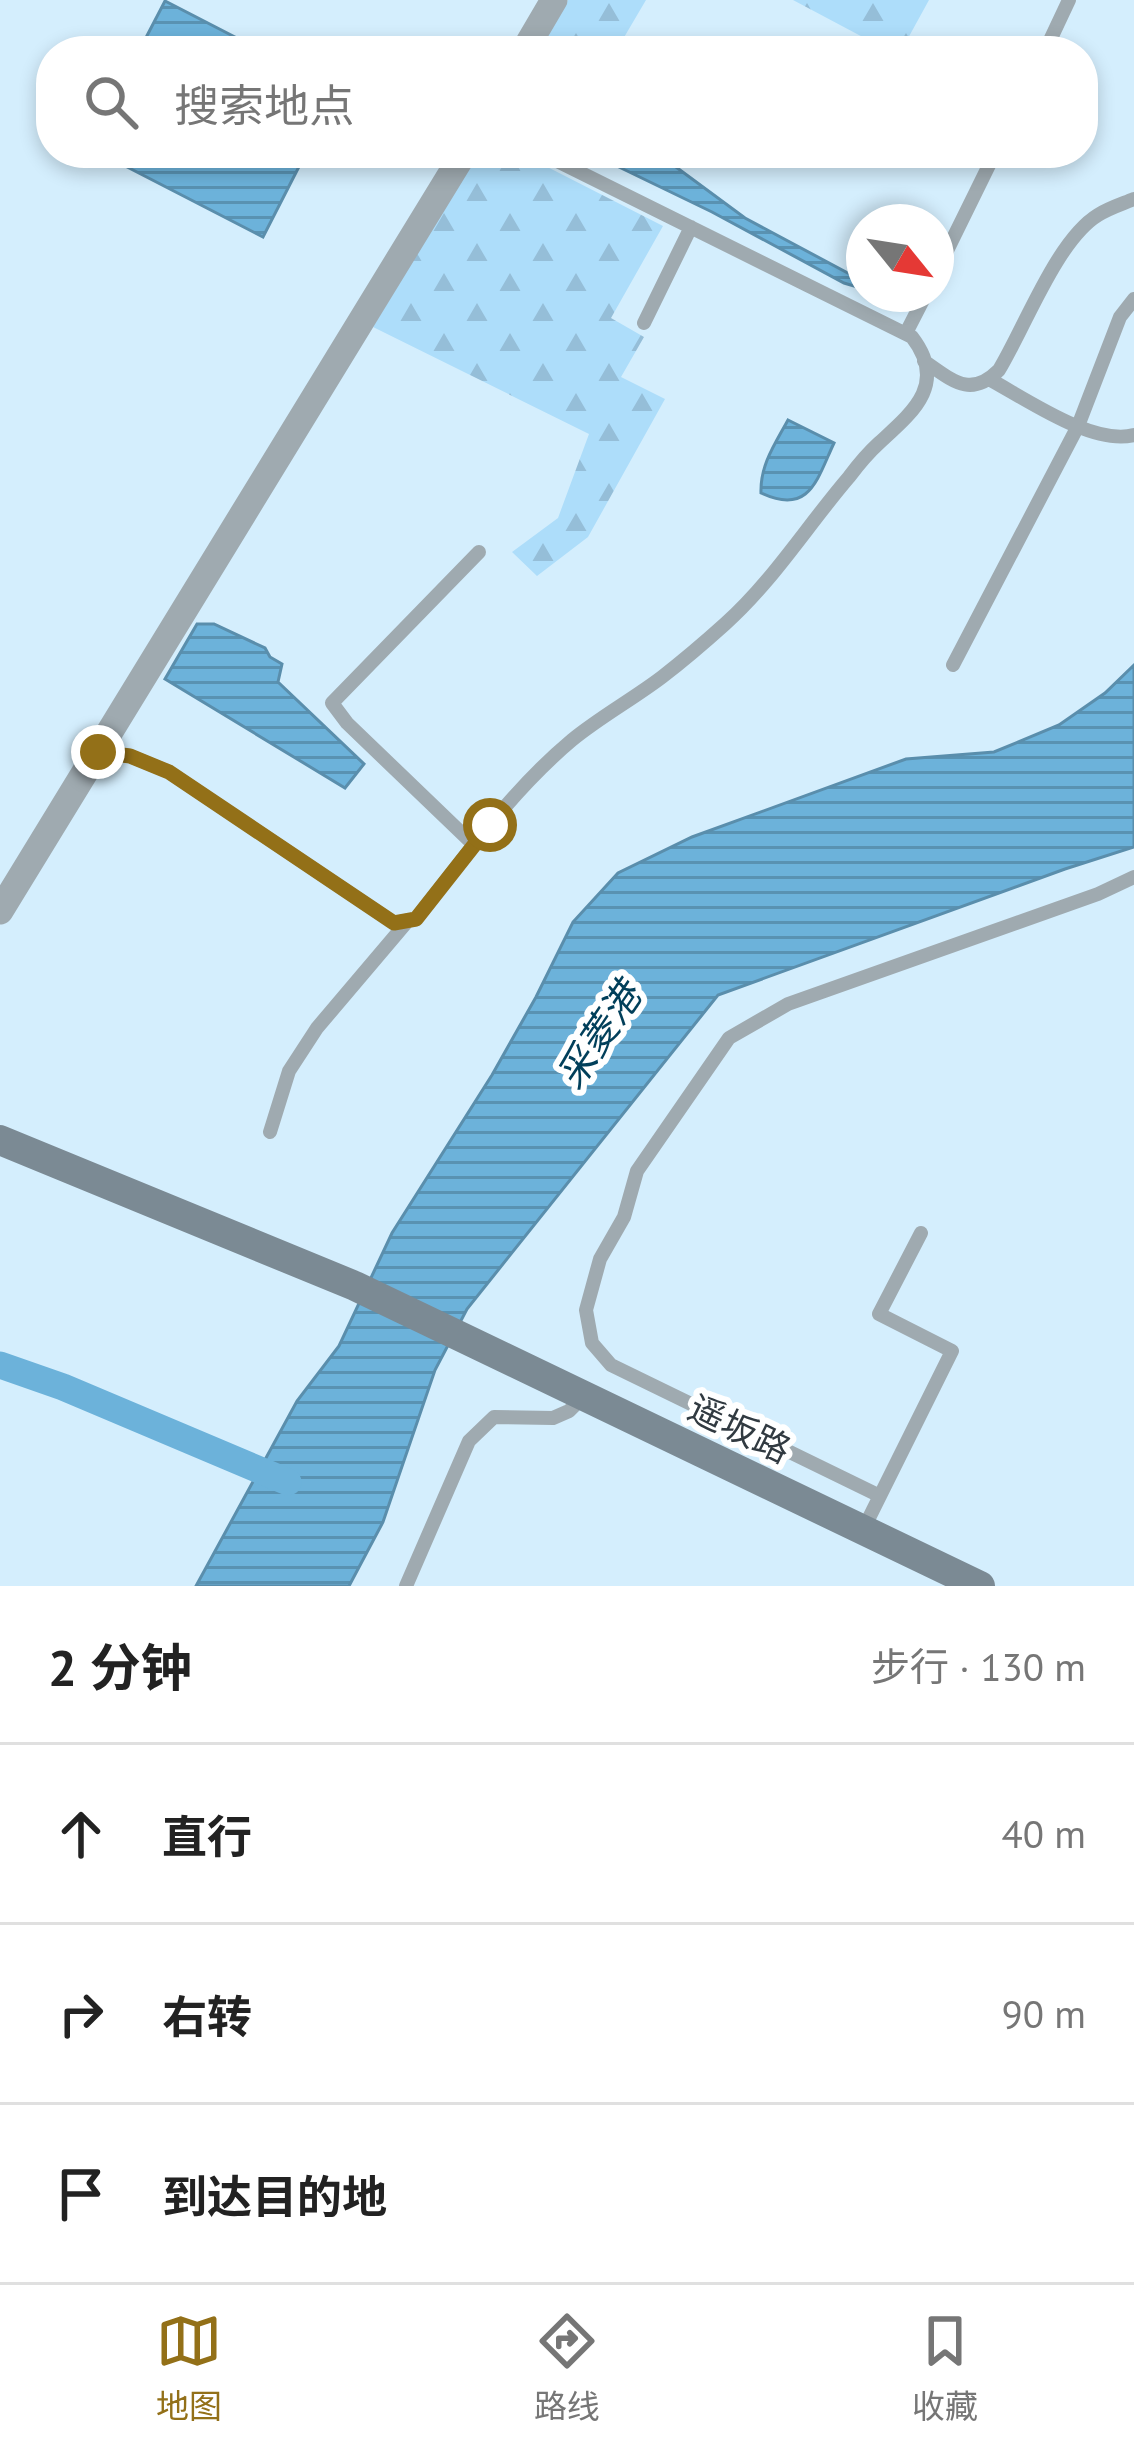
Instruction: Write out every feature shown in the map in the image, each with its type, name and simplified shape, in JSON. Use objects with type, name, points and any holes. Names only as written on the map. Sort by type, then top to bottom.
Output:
[{"type":"street","points":[[533,36],[554,0]]},
{"type":"street","points":[[0,911],[455,168]]},
{"type":"street","name":"遥坂路","points":[[0,1140],[355,1286],[980,1586]]},
{"type":"lane","points":[[1052,36],[1070,0]]},
{"type":"lane","points":[[98,752],[130,756],[169,772],[382,916],[394,923],[416,919],[506,805],[572,740],[664,675],[728,621],[781,565],[875,446],[913,413],[928,374],[920,348],[906,333],[572,168]]},
{"type":"lane","points":[[954,236],[987,168]]},
{"type":"lane","points":[[924,361],[964,386],[989,379],[1007,357],[1062,252],[1077,233],[1096,216],[1134,199]]},
{"type":"lane","points":[[644,323],[692,227]]},
{"type":"lane","points":[[953,665],[1078,426],[1120,317],[1134,299]]},
{"type":"lane","points":[[906,333],[917,312]]},
{"type":"lane","points":[[989,379],[1111,439],[1134,435]]},
{"type":"lane","points":[[474,845],[346,723],[332,703],[479,552]]},
{"type":"lane","points":[[880,1496],[611,1365],[592,1343],[586,1310],[600,1259],[624,1217],[637,1171],[729,1038],[788,1004],[1134,877]]},
{"type":"lane","points":[[270,1132],[289,1071],[406,923]]},
{"type":"lane","points":[[863,1530],[952,1351],[879,1314],[921,1233]]},
{"type":"lane","points":[[406,1586],[469,1441],[494,1417],[554,1418],[569,1412],[584,1396]]},
{"type":"green space","points":[[568,0],[646,0],[625,36],[548,36]]},
{"type":"green space","points":[[793,0],[929,0],[909,36],[861,36]]},
{"type":"green space","points":[[468,168],[549,168],[663,226],[611,318],[644,337],[621,377],[665,399],[588,537],[537,576],[512,552],[558,518],[589,434],[373,327]]},
{"type":"water","points":[[165,1],[233,36],[147,36]]},
{"type":"water","points":[[129,168],[298,168],[263,237]]},
{"type":"water","points":[[621,168],[677,168],[745,218],[846,272],[844,283]]},
{"type":"water","points":[[788,420],[834,443],[810,490],[791,500],[761,493],[766,464]]},
{"type":"water","points":[[197,624],[214,624],[265,648],[282,664],[278,682],[364,764],[345,788],[165,679]]},
{"type":"water","name":"采菱港","points":[[1134,665],[1134,847],[718,995],[467,1309],[435,1370],[383,1522],[349,1586],[196,1586],[297,1401],[339,1346],[392,1233],[492,1075],[573,922],[618,873],[692,837],[906,759],[994,752],[1059,725],[1105,693]]},
{"type":"waterway","points":[[0,1365],[288,1482]]},
{"type":"route","points":[[98,752],[130,756],[169,772],[394,923],[416,919],[490,825]]}]
